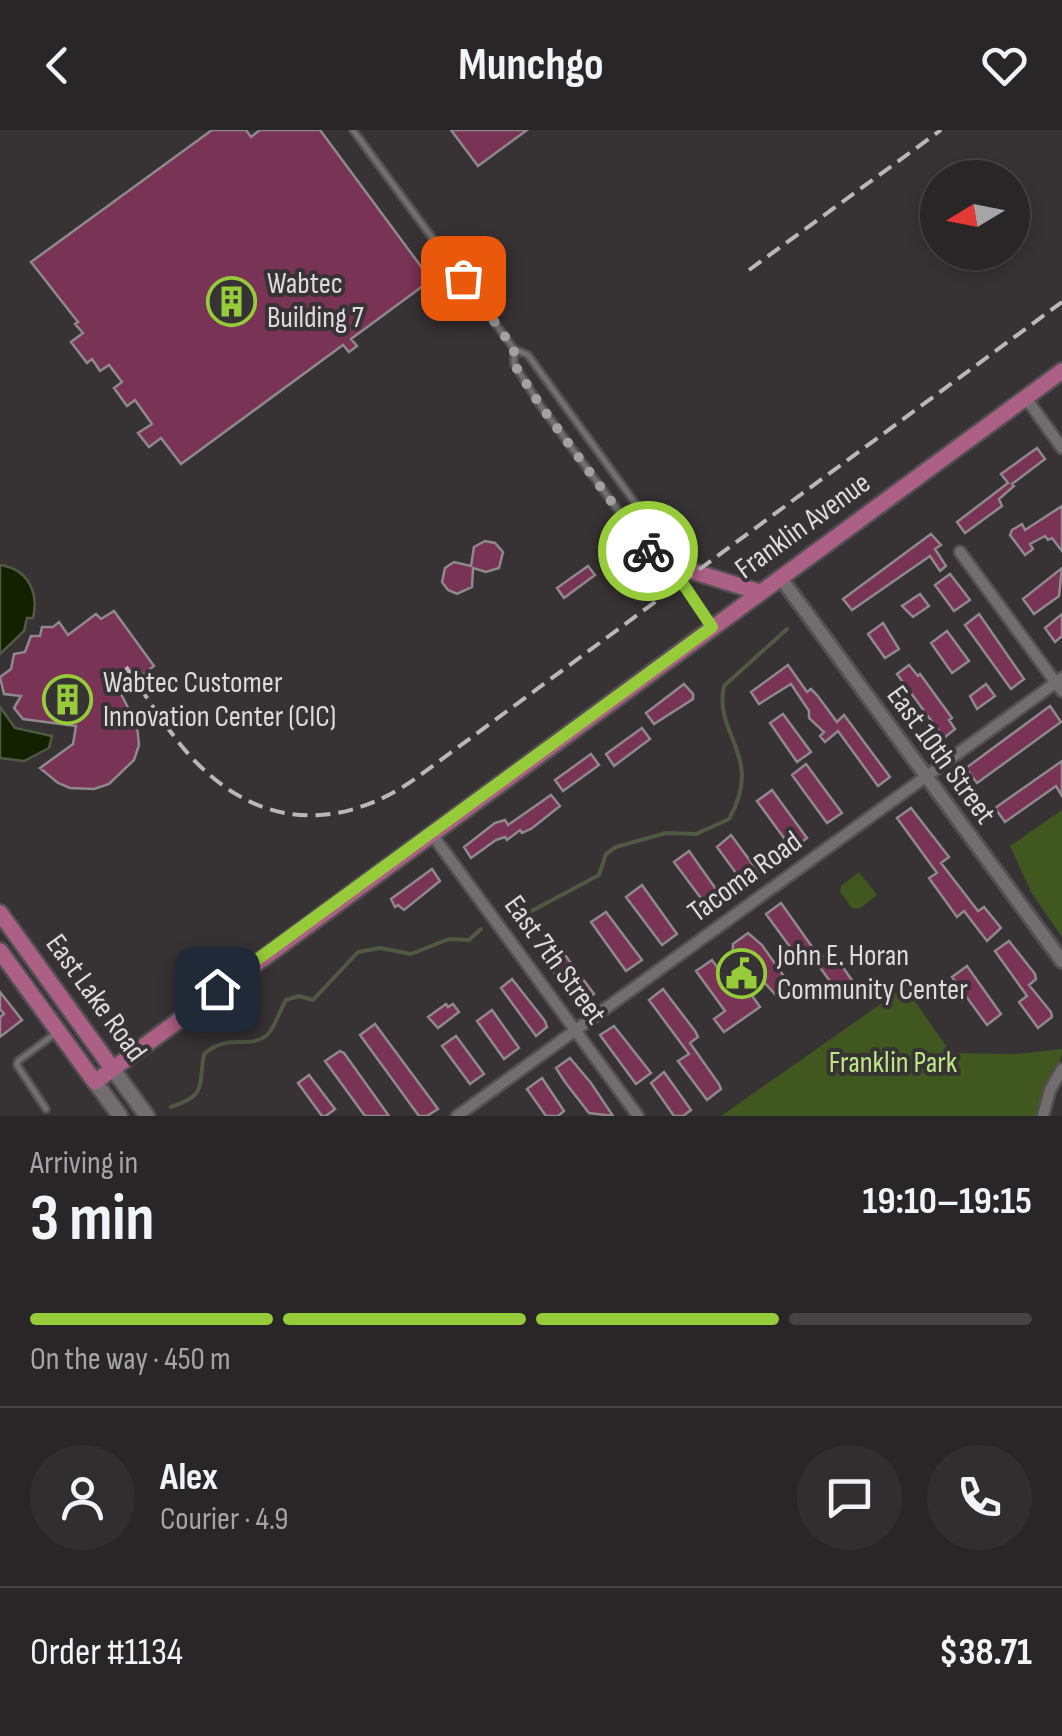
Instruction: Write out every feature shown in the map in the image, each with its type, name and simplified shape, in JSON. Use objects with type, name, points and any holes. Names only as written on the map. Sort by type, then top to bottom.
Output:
[{"type":"main road","name":"Franklin Avenue","points":[[94,1082],[1062,371]]},
{"type":"main road","points":[[665,558],[759,592]]},
{"type":"main road","name":"East Lake Road","points":[[0,913],[147,1116]]},
{"type":"main road","name":"East Lake Road","points":[[0,951],[120,1116]]},
{"type":"street","points":[[1026,398],[1062,448]]},
{"type":"street","points":[[960,552],[1060,684]]},
{"type":"street","name":"East 10th Street","points":[[780,578],[1062,961]]},
{"type":"street","name":"Tacoma Road","points":[[458,1116],[1060,684]]},
{"type":"street","name":"East 7th Street","points":[[431,833],[638,1116]]},
{"type":"street","points":[[1043,1116],[1050,1090],[1062,1069]]},
{"type":"lane","points":[[353,130],[514,349],[528,355],[664,543],[665,558],[712,627]]},
{"type":"lane","points":[[514,349],[514,364],[540,405],[648,552],[665,558]]},
{"type":"lane","points":[[46,1109],[18,1071],[18,1062],[58,1032]]},
{"type":"green space","points":[[1062,810],[1062,937],[1031,892],[1010,846]]},
{"type":"green space","points":[[859,872],[877,895],[859,909],[852,908],[840,892],[841,886]]},
{"type":"green space","name":"Franklin Park","points":[[905,987],[951,1053],[1015,1054],[1062,1049],[1037,1116],[721,1116]]},
{"type":"shaded area","points":[[0,565],[18,571],[29,583],[34,608],[33,618],[27,618],[24,631],[0,654]]},
{"type":"shaded area","points":[[0,707],[15,728],[52,736],[49,748],[24,761],[0,758]]},
{"type":"building","name":"Wabtec Building 7","points":[[212,130],[246,130],[251,137],[260,130],[320,130],[431,280],[351,339],[357,346],[349,352],[343,345],[181,464],[161,438],[149,447],[138,433],[152,424],[135,400],[127,406],[114,388],[122,382],[109,365],[100,371],[92,359],[87,363],[71,342],[83,333],[75,324],[78,322],[31,262]]},
{"type":"building","points":[[451,130],[527,130],[478,166]]},
{"type":"building","points":[[1037,448],[1045,459],[1012,484],[999,499],[1002,506],[965,533],[957,522],[1008,483],[1001,474]]},
{"type":"building","points":[[1062,506],[1062,551],[1052,538],[1048,540],[1045,536],[1030,544],[1033,549],[1025,555],[1010,535],[1012,530],[1022,524],[1025,530]]},
{"type":"building","points":[[931,534],[941,545],[935,549],[946,566],[940,571],[930,556],[852,610],[843,599]]},
{"type":"building","points":[[485,541],[495,543],[503,552],[499,568],[486,572],[473,568],[472,587],[457,594],[448,590],[442,582],[445,568],[454,562],[471,566],[474,547]]},
{"type":"building","points":[[588,566],[595,575],[564,598],[557,588]]},
{"type":"building","points":[[1062,568],[1059,596],[1034,614],[1023,599]]},
{"type":"building","points":[[950,574],[970,600],[954,611],[935,585]]},
{"type":"building","points":[[920,594],[929,606],[913,617],[902,606]]},
{"type":"building","name":"Wabtec Customer Innovation Center (CIC)","points":[[114,611],[154,666],[120,692],[137,725],[139,745],[134,760],[109,784],[94,789],[70,788],[40,768],[73,744],[76,726],[23,719],[14,708],[21,696],[4,694],[0,677],[11,669],[14,654],[25,652],[31,636],[40,636],[42,627],[53,627],[59,622],[68,635],[96,614],[101,619]]},
{"type":"building","points":[[979,614],[1024,679],[1011,689],[965,625]]},
{"type":"building","points":[[1062,614],[1062,636],[1055,642],[1045,628]]},
{"type":"building","points":[[883,623],[899,649],[885,658],[868,634]]},
{"type":"building","points":[[947,631],[969,661],[952,673],[931,643]]},
{"type":"building","points":[[788,665],[807,692],[811,689],[817,695],[837,722],[844,715],[890,777],[878,786],[838,731],[825,742],[820,736],[824,732],[809,718],[809,711],[791,684],[759,704],[751,692]]},
{"type":"building","points":[[909,665],[952,718],[949,720],[955,729],[944,738],[897,674]]},
{"type":"building","points":[[684,684],[693,699],[654,724],[646,713]]},
{"type":"building","points":[[986,684],[995,696],[977,709],[970,696]]},
{"type":"building","points":[[1050,706],[1061,722],[977,783],[966,768]]},
{"type":"building","points":[[783,714],[811,752],[797,762],[770,723]]},
{"type":"building","points":[[642,728],[650,739],[614,766],[606,754]]},
{"type":"building","points":[[591,754],[599,765],[563,791],[555,780]]},
{"type":"building","points":[[1062,761],[1062,796],[1056,786],[1005,822],[995,808]]},
{"type":"building","points":[[806,764],[842,813],[827,823],[792,775]]},
{"type":"building","points":[[772,790],[807,838],[792,849],[757,801]]},
{"type":"building","points":[[551,795],[560,806],[531,829],[522,833],[520,830],[507,840],[496,840],[471,858],[464,847],[495,823],[505,820],[508,825]]},
{"type":"building","points":[[911,808],[949,857],[941,863],[978,911],[984,907],[1001,928],[987,941],[964,911],[957,917],[929,878],[937,873],[897,818]]},
{"type":"building","points":[[731,835],[759,873],[744,884],[717,847]]},
{"type":"building","points":[[689,851],[723,899],[709,909],[674,862]]},
{"type":"building","points":[[432,869],[440,881],[404,910],[395,907],[391,899]]},
{"type":"building","points":[[642,885],[677,934],[662,945],[626,897]]},
{"type":"building","points":[[781,903],[815,951],[801,962],[766,914]]},
{"type":"building","points":[[606,912],[642,960],[626,971],[591,922]]},
{"type":"building","points":[[748,933],[762,945],[790,985],[776,995],[759,977],[746,987],[760,1007],[724,1032],[714,1019],[725,1011],[696,971],[712,960],[720,971],[732,962],[733,944]]},
{"type":"building","points":[[1009,941],[1035,974],[1036,979],[1029,985],[1051,1012],[1052,1017],[1038,1028],[1019,1002],[1027,996],[995,951]]},
{"type":"building","points":[[559,947],[594,994],[578,1005],[543,958]]},
{"type":"building","points":[[831,950],[858,989],[843,999],[816,962]]},
{"type":"building","points":[[967,966],[1001,1014],[987,1025],[952,977]]},
{"type":"building","points":[[512,979],[545,1021],[547,1027],[536,1036],[501,988]]},
{"type":"building","points":[[663,989],[695,1031],[698,1037],[690,1043],[721,1089],[707,1100],[678,1061],[689,1054],[649,1000]]},
{"type":"building","points":[[0,992],[22,1020],[0,1037],[0,1017],[4,1014],[0,1009]]},
{"type":"building","points":[[446,1004],[453,1004],[459,1012],[438,1028],[428,1017]]},
{"type":"building","points":[[492,1010],[519,1048],[504,1059],[477,1021]]},
{"type":"building","points":[[375,1024],[438,1109],[419,1116],[360,1035]]},
{"type":"building","points":[[614,1026],[651,1073],[636,1084],[600,1035]]},
{"type":"building","points":[[456,1036],[484,1074],[470,1084],[442,1046]]},
{"type":"building","points":[[340,1051],[389,1116],[365,1116],[325,1061]]},
{"type":"building","points":[[570,1058],[613,1116],[589,1113],[565,1082],[556,1068]]},
{"type":"building","points":[[664,1072],[691,1110],[683,1116],[674,1116],[651,1083]]},
{"type":"building","points":[[309,1075],[335,1109],[326,1116],[322,1116],[298,1083]]},
{"type":"building","points":[[542,1078],[564,1111],[558,1116],[546,1116],[527,1089]]},
{"type":"waterway","points":[[513,921],[599,875],[606,854],[616,847],[666,833],[696,834],[729,819],[742,779],[725,719],[724,686],[787,629]]},
{"type":"waterway","points":[[171,1107],[196,1094],[204,1054],[222,1044],[252,1042],[266,1036],[286,1000],[299,996],[313,1000],[358,952],[380,948],[411,954],[449,939],[469,940],[481,929]]},
{"type":"railway","points":[[749,270],[941,130]]},
{"type":"railway","points":[[126,667],[187,752],[235,794],[286,813],[338,813],[364,806],[415,779],[1062,302]]},
{"type":"way so far","points":[[463,278],[514,349],[514,364],[540,405],[648,551]]},
{"type":"place","name":"Wabtec Building 7","points":[[232,301]]},
{"type":"place","name":"Wabtec Customer Innovation Center (CIC)","points":[[68,700]]},
{"type":"place","name":"John E. Horan Community Center","points":[[742,973]]},
{"type":"route","points":[[217,989],[712,627],[661,551],[648,551]]}]
